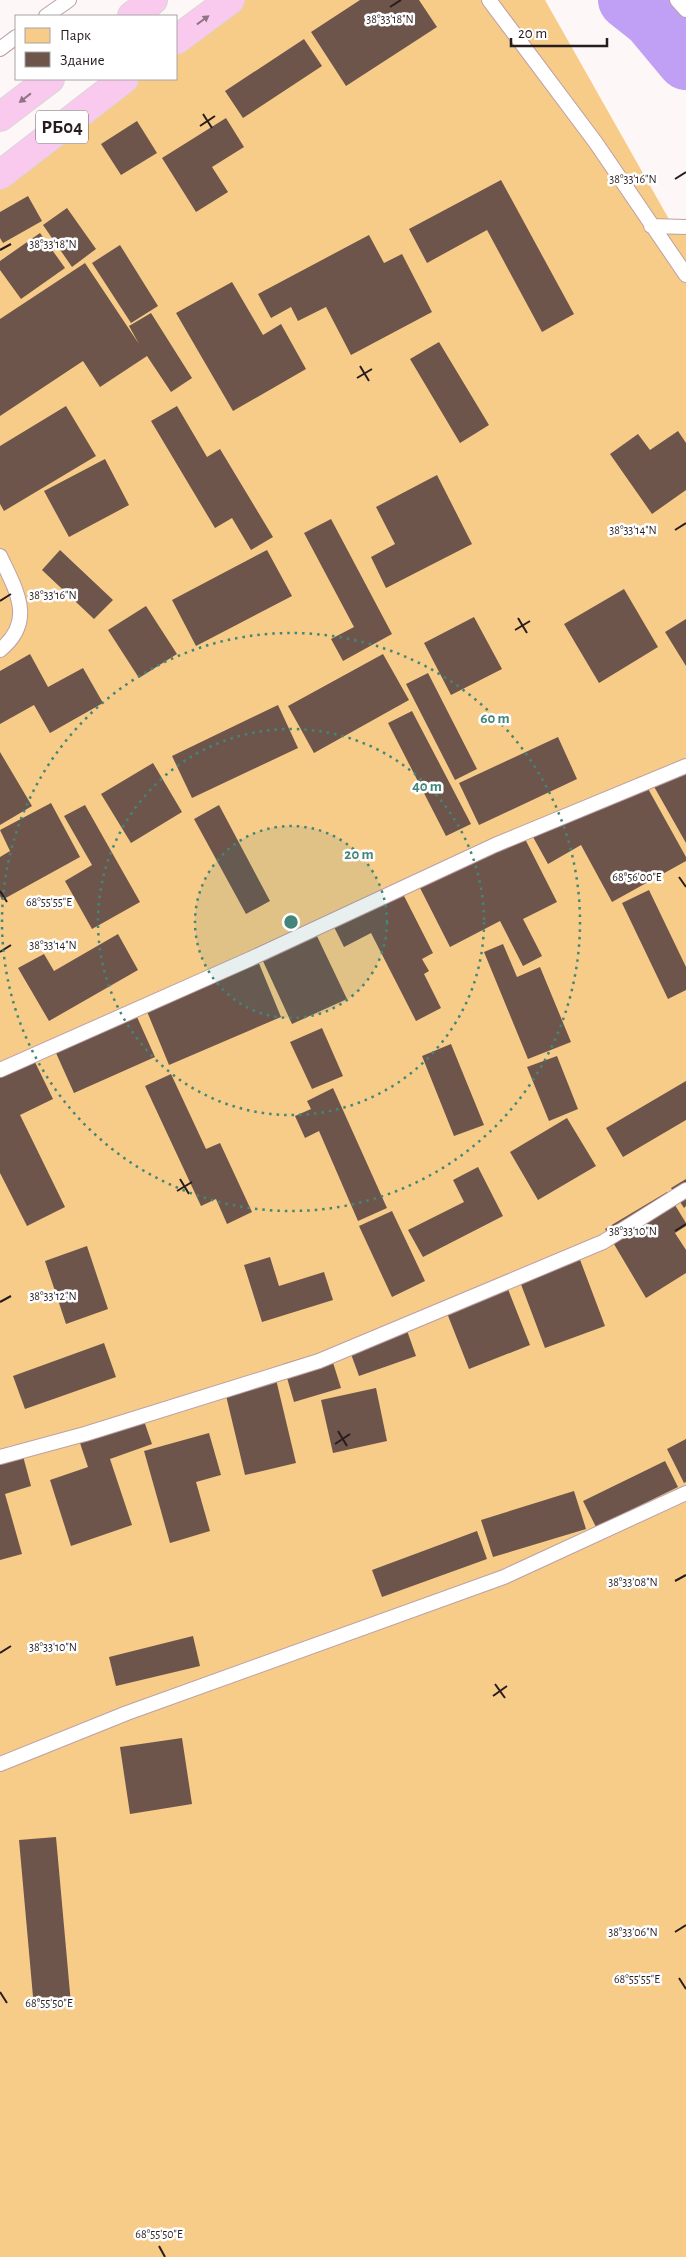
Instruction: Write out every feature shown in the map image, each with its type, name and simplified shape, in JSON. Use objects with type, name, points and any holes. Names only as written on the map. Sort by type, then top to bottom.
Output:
[{"type":"highway","points":[[133,15],[153,0]]},
{"type":"highway","points":[[178,39],[230,0]]},
{"type":"highway","name":"РБ04","points":[[0,118],[49,80]]},
{"type":"highway","name":"РБ04","points":[[0,174],[123,80]]},
{"type":"lane","points":[[47,15],[69,0]]},
{"type":"lane","points":[[489,0],[596,143],[686,275]]},
{"type":"lane","points":[[677,0],[686,10]]},
{"type":"lane","points":[[0,49],[15,38]]},
{"type":"lane","points":[[651,226],[686,227]]},
{"type":"lane","points":[[0,556],[20,605],[21,620],[11,641],[0,650]]},
{"type":"lane","points":[[0,1070],[250,959],[495,845],[686,766]]},
{"type":"lane","points":[[0,1457],[85,1434],[319,1361],[603,1242],[686,1190]]},
{"type":"lane","points":[[0,1764],[127,1713],[504,1577],[686,1493]]},
{"type":"green space","points":[[239,0],[545,0],[670,221],[686,223],[686,2257],[0,2257],[0,187],[137,80],[178,80],[178,47]]},
{"type":"building","points":[[360,0],[419,0],[437,27],[346,86],[311,32]]},
{"type":"building","points":[[304,39],[322,66],[243,118],[225,91]]},
{"type":"building","points":[[226,118],[244,147],[212,167],[228,192],[196,212],[162,158]]},
{"type":"building","points":[[137,121],[157,153],[121,175],[101,144]]},
{"type":"building","points":[[501,180],[574,314],[542,332],[487,230],[427,263],[409,229]]},
{"type":"building","points":[[28,196],[42,221],[3,243],[0,238],[0,212]]},
{"type":"building","points":[[67,208],[96,249],[72,267],[43,225]]},
{"type":"building","points":[[40,233],[65,268],[21,299],[0,270],[0,261]]},
{"type":"building","points":[[369,235],[384,263],[402,254],[432,312],[351,355],[326,307],[298,321],[291,307],[271,318],[258,294]]},
{"type":"building","points":[[120,245],[158,306],[131,323],[92,263]]},
{"type":"building","points":[[85,263],[139,344],[129,326],[151,313],[192,378],[171,392],[147,356],[100,387],[83,361],[0,416],[0,319]]},
{"type":"building","points":[[232,282],[263,335],[281,324],[306,369],[233,411],[176,313]]},
{"type":"building","points":[[439,342],[489,425],[460,443],[410,359]]},
{"type":"building","points":[[66,406],[96,456],[4,511],[0,504],[0,446]]},
{"type":"building","points":[[177,406],[207,457],[220,449],[273,537],[251,550],[232,518],[215,528],[151,421]]},
{"type":"building","points":[[678,431],[686,443],[686,490],[652,514],[610,454],[638,434],[650,450]]},
{"type":"building","points":[[105,459],[129,505],[69,537],[44,491]]},
{"type":"building","points":[[437,475],[472,544],[386,588],[371,557],[395,544],[376,507]]},
{"type":"building","points":[[331,519],[392,634],[343,661],[331,639],[354,627],[304,533]]},
{"type":"building","points":[[60,550],[113,600],[94,619],[42,570]]},
{"type":"building","points":[[267,550],[292,596],[196,646],[172,600]]},
{"type":"building","points":[[624,589],[658,647],[599,683],[564,624]]},
{"type":"building","points":[[146,606],[177,654],[139,678],[108,630]]},
{"type":"building","points":[[474,617],[502,669],[451,695],[424,643]]},
{"type":"building","points":[[686,619],[686,666],[665,632]]},
{"type":"building","points":[[30,654],[48,687],[83,668],[103,703],[50,733],[34,705],[0,724],[0,671]]},
{"type":"building","points":[[383,654],[409,700],[314,753],[288,706]]},
{"type":"building","points":[[428,673],[477,769],[455,780],[406,684]]},
{"type":"building","points":[[278,705],[298,748],[192,798],[172,756]]},
{"type":"building","points":[[412,711],[471,824],[446,836],[388,723]]},
{"type":"building","points":[[558,737],[577,779],[479,825],[459,783]]},
{"type":"building","points":[[0,752],[32,806],[0,825]]},
{"type":"building","points":[[153,763],[182,812],[131,843],[101,794]]},
{"type":"building","points":[[686,764],[686,843],[652,783]]},
{"type":"building","points":[[641,776],[686,857],[686,861],[612,902],[581,845],[548,864],[533,837]]},
{"type":"building","points":[[51,803],[80,857],[2,900],[0,896],[0,857],[10,851],[0,830]]},
{"type":"building","points":[[85,805],[140,902],[92,929],[65,881],[92,865],[64,816]]},
{"type":"building","points":[[219,805],[270,901],[246,914],[194,819]]},
{"type":"building","points":[[522,833],[557,902],[523,919],[542,956],[523,966],[500,921],[450,947],[419,886]]},
{"type":"building","points":[[401,890],[433,953],[422,959],[429,971],[424,974],[441,1008],[416,1021],[371,933],[344,947],[333,925]]},
{"type":"building","points":[[649,890],[686,967],[686,990],[668,999],[622,903]]},
{"type":"building","points":[[118,934],[138,970],[49,1021],[18,968],[44,954],[54,971]]},
{"type":"building","points":[[316,934],[347,999],[292,1024],[262,959]]},
{"type":"building","points":[[503,944],[517,977],[540,967],[571,1042],[528,1059],[484,952]]},
{"type":"building","points":[[258,961],[281,1017],[169,1065],[146,1009]]},
{"type":"building","points":[[137,1017],[155,1057],[74,1093],[56,1053]]},
{"type":"building","points":[[322,1028],[343,1076],[312,1089],[290,1042]]},
{"type":"building","points":[[451,1044],[484,1125],[454,1136],[422,1056]]},
{"type":"building","points":[[557,1056],[578,1109],[549,1121],[527,1067]]},
{"type":"building","points":[[33,1058],[53,1099],[20,1115],[65,1207],[27,1226],[0,1173],[0,1075]]},
{"type":"building","points":[[171,1074],[206,1149],[220,1143],[252,1212],[227,1224],[216,1199],[201,1206],[145,1086]]},
{"type":"building","points":[[686,1081],[686,1120],[623,1157],[606,1128]]},
{"type":"building","points":[[333,1088],[387,1208],[358,1221],[319,1131],[305,1138],[295,1116],[311,1109],[307,1101]]},
{"type":"building","points":[[567,1118],[596,1166],[538,1200],[510,1152]]},
{"type":"building","points":[[478,1167],[503,1216],[423,1257],[408,1230],[464,1202],[453,1180]]},
{"type":"building","points":[[686,1179],[686,1206],[684,1208],[671,1188]]},
{"type":"building","points":[[667,1192],[686,1223],[686,1226],[675,1233],[686,1250],[686,1273],[646,1298],[605,1229]]},
{"type":"building","points":[[392,1211],[425,1281],[392,1297],[359,1226]]},
{"type":"building","points":[[87,1246],[108,1309],[66,1324],[45,1261]]},
{"type":"building","points":[[576,1249],[605,1326],[545,1348],[516,1271]]},
{"type":"building","points":[[270,1257],[279,1286],[324,1272],[333,1300],[262,1322],[244,1265]]},
{"type":"building","points":[[504,1279],[530,1345],[469,1369],[443,1303]]},
{"type":"building","points":[[404,1322],[416,1356],[359,1376],[347,1343]]},
{"type":"building","points":[[104,1343],[116,1377],[25,1409],[13,1376]]},
{"type":"building","points":[[329,1350],[341,1388],[294,1402],[283,1364]]},
{"type":"building","points":[[274,1371],[296,1463],[245,1475],[223,1383]]},
{"type":"building","points":[[376,1388],[387,1441],[333,1453],[321,1400]]},
{"type":"building","points":[[143,1418],[152,1444],[110,1459],[132,1525],[71,1546],[50,1480],[88,1467],[79,1440]]},
{"type":"building","points":[[209,1433],[221,1475],[196,1482],[210,1531],[170,1543],[144,1451]]},
{"type":"building","points":[[686,1439],[686,1482],[684,1483],[667,1449]]},
{"type":"building","points":[[23,1456],[31,1486],[5,1494],[22,1554],[0,1560],[0,1463]]},
{"type":"building","points":[[665,1461],[678,1487],[596,1527],[583,1501]]},
{"type":"building","points":[[574,1491],[586,1529],[493,1557],[481,1520]]},
{"type":"building","points":[[477,1531],[487,1559],[382,1597],[372,1570]]},
{"type":"building","points":[[193,1636],[200,1666],[116,1686],[109,1657]]},
{"type":"building","points":[[182,1738],[192,1804],[130,1814],[120,1747]]},
{"type":"building","points":[[56,1837],[71,2004],[34,2008],[19,1840]]},
{"type":"waterway","points":[[627,0],[651,19],[686,61]]}]
